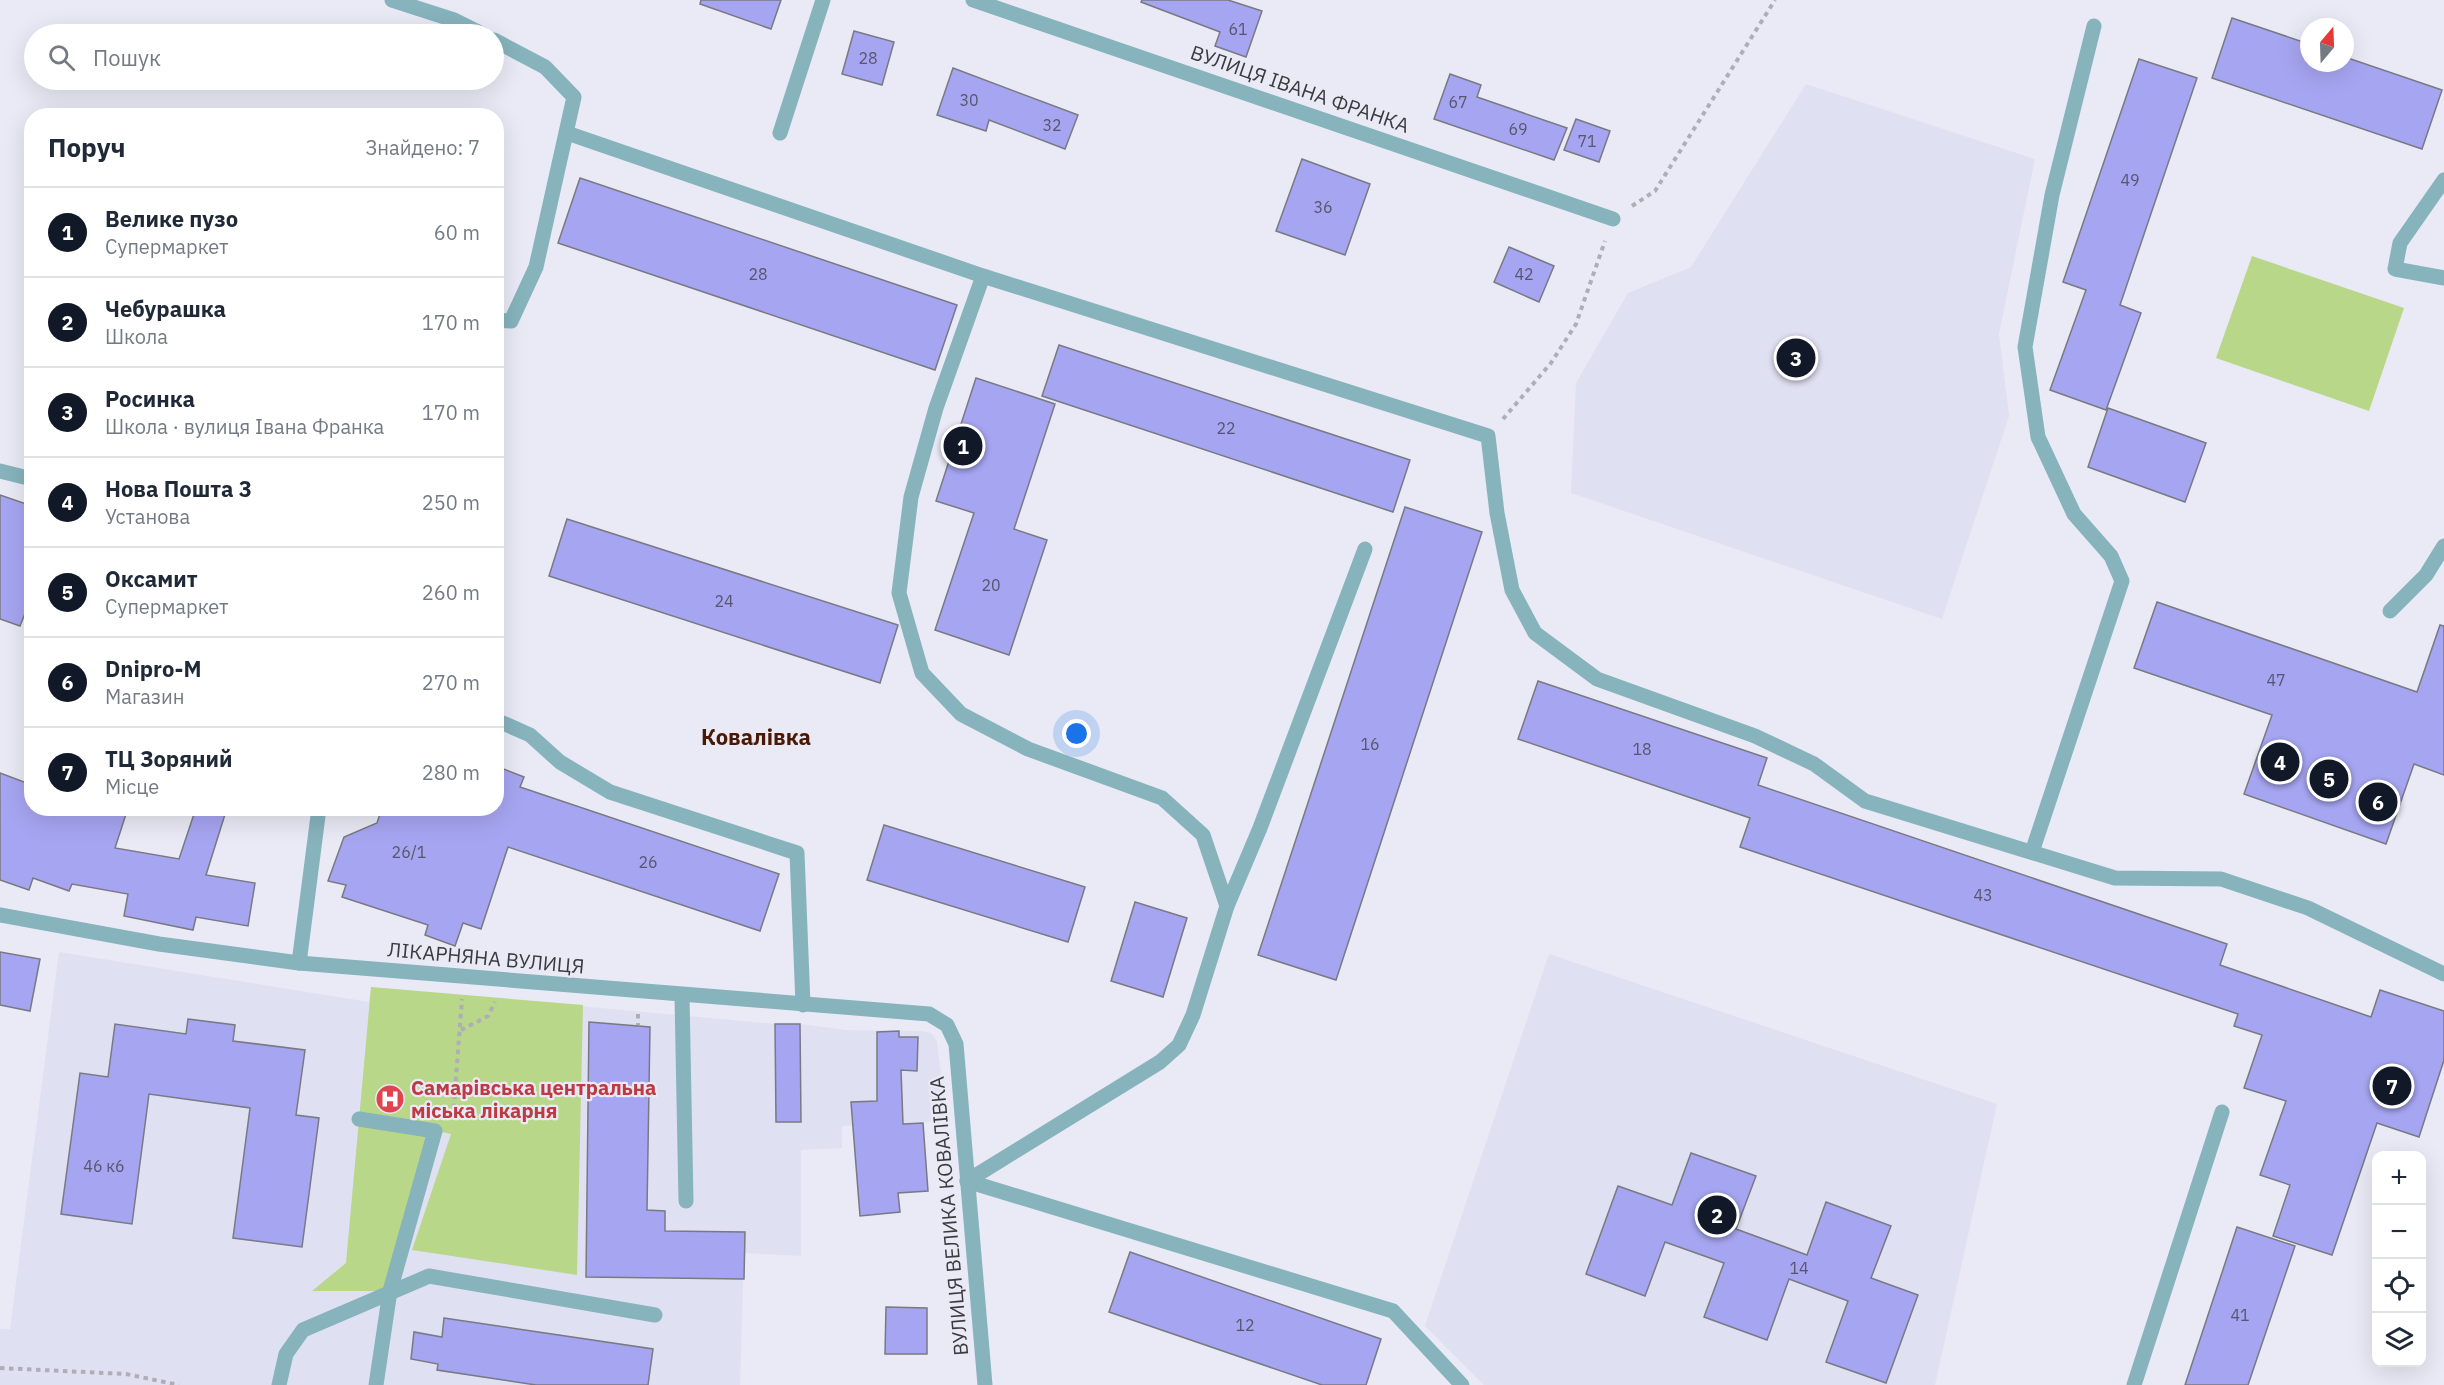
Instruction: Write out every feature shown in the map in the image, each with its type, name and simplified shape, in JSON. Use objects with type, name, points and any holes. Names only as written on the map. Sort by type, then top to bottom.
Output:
[{"type":"street","points":[[392,0],[462,24]]},
{"type":"street","points":[[780,133],[823,0]]},
{"type":"street","name":"ВУЛИЦЯ ІВАНА ФРАНКА","points":[[973,0],[1613,219]]},
{"type":"street","points":[[2032,852],[2122,581],[2111,556],[2074,514],[2038,437],[2025,347],[2052,195],[2094,26]]},
{"type":"street","points":[[504,45],[545,67],[574,97],[536,267],[511,321],[504,321]]},
{"type":"street","points":[[567,133],[983,276],[1488,435],[1497,513],[1512,590],[1535,633],[1597,679],[1755,736],[1814,764],[1865,801],[2115,878],[2221,879],[2308,908],[2444,974]]},
{"type":"street","points":[[2444,180],[2400,243],[2395,269],[2444,278]]},
{"type":"street","points":[[983,276],[936,408],[911,496],[899,593],[922,673],[961,714],[1028,749],[1162,798],[1203,835],[1227,906]]},
{"type":"street","points":[[0,471],[24,477]]},
{"type":"street","points":[[2390,611],[2426,575],[2444,546]]},
{"type":"street","points":[[967,1181],[1160,1062],[1179,1045],[1193,1015],[1227,906],[1260,828],[1365,549]]},
{"type":"street","points":[[504,724],[530,735],[560,762],[610,792],[797,853],[803,1005]]},
{"type":"street","points":[[299,963],[318,816]]},
{"type":"street","name":"ЛІКАРНЯНА ВУЛИЦЯ","points":[[0,915],[159,944],[299,963],[682,996],[929,1014],[947,1025],[956,1044]]},
{"type":"street","points":[[682,996],[686,1201]]},
{"type":"street","name":"ВУЛИЦЯ ВЕЛИКА КОВАЛІВКА","points":[[956,1044],[985,1385]]},
{"type":"street","points":[[2134,1385],[2222,1112]]},
{"type":"street","points":[[359,1119],[435,1131],[390,1291],[376,1385]]},
{"type":"street","points":[[967,1181],[1394,1311],[1462,1385]]},
{"type":"street","points":[[279,1385],[286,1354],[303,1330],[429,1276],[656,1315]]},
{"type":"path","points":[[461,1030],[488,1016],[508,981]]},
{"type":"path","points":[[0,1368],[126,1374],[179,1385]]},
{"type":"shaded area","points":[[1806,84],[2035,159],[1999,334],[2009,416],[1942,619],[1571,493],[1576,383],[1628,293],[1691,267]]},
{"type":"shaded area","name":"Самарівська центральна міська лікарня","points":[[59,952],[369,1002],[371,987],[847,1030],[921,1031],[931,1033],[937,1041],[947,1121],[842,1126],[842,1148],[801,1150],[801,1256],[744,1253],[740,1385],[0,1385],[0,1329],[10,1329]]},
{"type":"shaded area","points":[[1549,954],[1997,1104],[1935,1385],[1484,1385],[1425,1326]]},
{"type":"green space","points":[[2252,256],[2404,308],[2369,411],[2216,358]]},
{"type":"green space","points":[[371,987],[583,1005],[577,1275],[412,1250],[451,1134],[436,1131],[390,1291],[312,1291],[346,1263]]},
{"type":"building","points":[[701,0],[781,0],[771,29],[700,4]]},
{"type":"building","points":[[1142,0],[1228,0],[1262,11],[1246,57],[1215,46],[1220,32],[1141,2]]},
{"type":"building","points":[[2232,18],[2300,41],[2300,72],[2354,72],[2354,60],[2442,90],[2422,149],[2212,78]]},
{"type":"building","points":[[854,31],[894,42],[882,85],[842,74]]},
{"type":"building","points":[[2139,59],[2197,78],[2120,305],[2141,313],[2106,410],[2050,390],[2086,290],[2063,282]]},
{"type":"building","points":[[953,68],[1078,115],[1065,149],[989,120],[986,131],[937,115]]},
{"type":"building","points":[[1450,74],[1481,85],[1477,97],[1567,128],[1554,160],[1434,119]]},
{"type":"building","points":[[1576,119],[1610,131],[1599,162],[1564,150]]},
{"type":"building","points":[[1302,159],[1370,184],[1345,255],[1276,231]]},
{"type":"building","points":[[580,178],[957,305],[935,370],[558,243]]},
{"type":"building","points":[[1509,247],[1554,266],[1539,302],[1494,282]]},
{"type":"building","points":[[1059,345],[1410,460],[1393,512],[1042,396]]},
{"type":"building","points":[[976,378],[1055,404],[1014,529],[1047,540],[1009,655],[935,630],[974,513],[936,501]]},
{"type":"building","points":[[2108,408],[2206,443],[2185,502],[2088,467]]},
{"type":"building","points":[[0,495],[24,503],[24,616],[20,626],[0,619]]},
{"type":"building","points":[[1405,507],[1482,532],[1336,980],[1258,955]]},
{"type":"building","points":[[567,519],[898,625],[880,683],[549,576]]},
{"type":"building","points":[[2157,602],[2417,692],[2440,625],[2444,626],[2444,775],[2414,764],[2386,844],[2244,794],[2272,715],[2134,668]]},
{"type":"building","points":[[1538,681],[1767,758],[1758,785],[2227,944],[2220,965],[2371,1017],[2380,990],[2444,1011],[2444,1060],[2419,1137],[2377,1123],[2332,1255],[2273,1236],[2290,1185],[2260,1175],[2286,1101],[2244,1088],[2262,1035],[2234,1026],[2238,1014],[1740,847],[1750,818],[1518,739]]},
{"type":"building","points":[[504,769],[524,777],[520,787],[779,874],[760,931],[508,847],[481,929],[463,923],[455,946],[425,935],[428,925],[342,897],[346,885],[328,881],[344,837],[377,823],[379,816],[504,816]]},
{"type":"building","points":[[0,773],[24,782],[24,816],[125,816],[115,848],[179,859],[193,816],[224,816],[206,875],[255,883],[248,926],[196,917],[193,930],[124,916],[128,894],[72,884],[69,891],[33,878],[29,890],[0,880]]},
{"type":"building","points":[[884,825],[1085,887],[1068,942],[867,880]]},
{"type":"building","points":[[1135,902],[1187,918],[1163,997],[1111,981]]},
{"type":"building","points":[[0,952],[40,959],[30,1011],[0,1005]]},
{"type":"building","points":[[188,1019],[235,1025],[233,1041],[305,1050],[296,1115],[319,1118],[302,1247],[233,1238],[250,1108],[149,1094],[132,1224],[61,1214],[80,1073],[108,1077],[115,1024],[186,1034]]},
{"type":"building","points":[[589,1022],[650,1027],[647,1210],[665,1211],[665,1231],[745,1232],[744,1279],[586,1277]]},
{"type":"building","points":[[775,1024],[800,1024],[801,1122],[776,1122]]},
{"type":"building","points":[[899,1031],[899,1037],[918,1037],[917,1071],[901,1070],[903,1124],[923,1123],[928,1191],[898,1193],[900,1212],[860,1216],[851,1102],[877,1101],[877,1032]]},
{"type":"building","points":[[1691,1153],[1756,1176],[1736,1229],[1807,1255],[1826,1202],[1891,1226],[1871,1278],[1918,1295],[1886,1383],[1826,1362],[1848,1301],[1789,1279],[1767,1340],[1704,1317],[1724,1263],[1665,1242],[1645,1296],[1586,1274],[1618,1186],[1672,1205]]},
{"type":"building","points":[[2237,1227],[2295,1246],[2248,1385],[2185,1385]]},
{"type":"building","points":[[1130,1252],[1381,1339],[1366,1385],[1322,1385],[1109,1312]]},
{"type":"building","points":[[886,1307],[927,1308],[927,1354],[885,1354]]},
{"type":"building","points":[[444,1318],[653,1349],[648,1385],[536,1385],[437,1370],[438,1364],[411,1359],[414,1332],[442,1337]]},
{"type":"place","name":"Росинка","points":[[1796,358]]},
{"type":"place","name":"Велике пузо","points":[[963,446]]},
{"type":"place","name":"Нова Пошта 3","points":[[2280,762]]},
{"type":"place","name":"Оксамит","points":[[2329,779]]},
{"type":"place","name":"Dnipro-M","points":[[2378,802]]},
{"type":"place","name":"ТЦ Зоряний","points":[[2392,1086]]},
{"type":"place","name":"Самарівська центральна міська лікарня","points":[[390,1099]]},
{"type":"place","name":"Чебурашка","points":[[1717,1215]]},
{"type":"district","name":"Ковалівка","points":[[756,737]]}]
